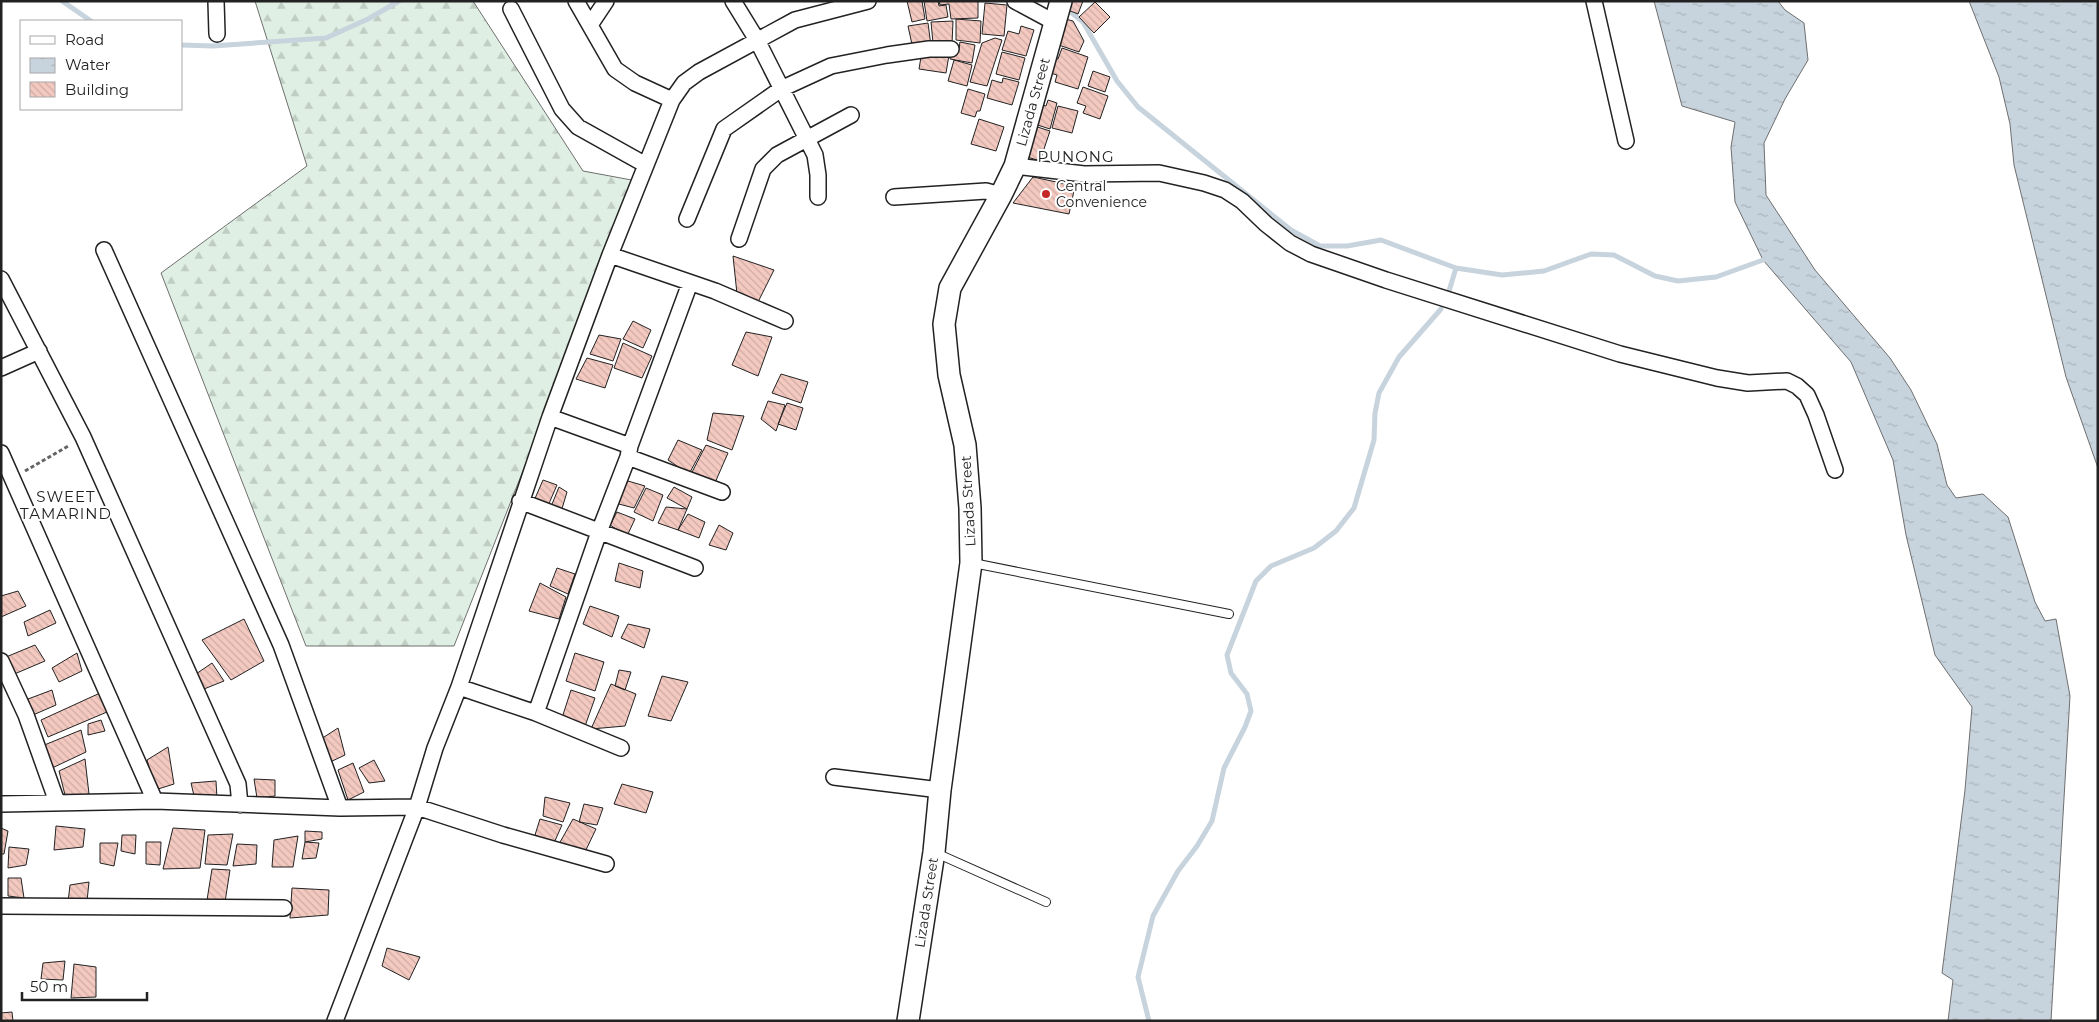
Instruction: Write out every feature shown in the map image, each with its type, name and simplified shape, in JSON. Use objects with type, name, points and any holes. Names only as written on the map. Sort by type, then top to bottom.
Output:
[{"type":"street","points":[[216,1],[218,34]]},
{"type":"street","points":[[576,1],[615,69],[635,84],[672,100]]},
{"type":"street","points":[[590,25],[606,1]]},
{"type":"street","points":[[733,1],[756,40],[815,155],[818,175],[818,196]]},
{"type":"street","points":[[335,1021],[417,807],[435,748],[458,687],[550,417],[610,255],[672,100],[684,83],[699,72],[795,20],[868,1]]},
{"type":"street","points":[[1015,1],[1054,22]]},
{"type":"street","name":"Lizada Street","points":[[908,1021],[934,852],[940,790],[971,563],[970,508],[965,445],[949,374],[944,324],[950,288],[1015,166],[1061,1]]},
{"type":"street","points":[[1594,1],[1626,141]]},
{"type":"street","points":[[511,9],[562,109],[578,127],[646,165]]},
{"type":"street","points":[[687,219],[724,129],[780,89],[831,66],[887,54],[929,49],[951,49]]},
{"type":"street","points":[[739,239],[763,169],[777,155],[851,115]]},
{"type":"street","points":[[1015,166],[1084,174],[1159,173],[1204,183],[1225,190],[1242,201],[1266,224],[1290,243],[1311,254],[1386,280],[1611,351],[1682,369],[1748,383],[1787,381],[1797,386],[1807,395],[1816,415],[1834,470]]},
{"type":"street","points":[[894,196],[986,191],[1001,195]]},
{"type":"street","points":[[104,250],[281,645],[340,808]]},
{"type":"street","points":[[610,255],[690,283],[785,321]]},
{"type":"street","points":[[1,279],[83,437],[238,784],[240,805]]},
{"type":"street","points":[[536,713],[599,532],[690,283]]},
{"type":"street","points":[[1,368],[39,351]]},
{"type":"street","points":[[550,417],[722,492]]},
{"type":"street","points":[[1,453],[156,801]]},
{"type":"street","points":[[520,501],[695,568]]},
{"type":"street","points":[[1,661],[26,715],[57,802]]},
{"type":"street","points":[[458,687],[536,713],[620,748]]},
{"type":"street","points":[[834,777],[940,790]]},
{"type":"street","points":[[1,804],[156,801],[340,808],[417,807],[503,835],[606,864]]},
{"type":"street","points":[[1,906],[284,908]]},
{"type":"lane","points":[[971,563],[1229,614]]},
{"type":"lane","points":[[934,852],[1046,902]]},
{"type":"path","points":[[13,478],[83,437]]},
{"type":"green space","points":[[255,1],[473,1],[583,171],[637,181],[454,646],[306,646],[161,273],[307,166]]},
{"type":"water","points":[[1654,1],[1778,1],[1785,10],[1804,23],[1808,60],[1785,99],[1764,143],[1766,195],[1815,270],[1890,358],[1911,390],[1937,444],[1947,485],[1956,498],[1983,494],[2008,517],[2035,602],[2045,621],[2056,619],[2070,696],[2051,1021],[1948,1021],[1953,980],[1942,973],[1965,790],[1972,707],[1935,655],[1906,535],[1893,460],[1851,362],[1763,260],[1735,202],[1731,147],[1735,122],[1682,106]]},
{"type":"water","points":[[1969,1],[2098,1],[2098,468],[2066,377],[2014,165],[2010,124],[1999,77]]},
{"type":"building","points":[[907,1],[922,1],[925,19],[912,22]]},
{"type":"building","points":[[924,1],[938,1],[939,6],[946,5],[948,17],[927,21]]},
{"type":"building","points":[[939,1],[978,1],[978,18],[951,19],[949,4],[940,5]]},
{"type":"building","points":[[1065,1],[1083,1],[1078,14],[1063,8]]},
{"type":"building","points":[[1095,2],[1110,17],[1094,33],[1079,17]]},
{"type":"building","points":[[985,3],[1007,5],[1004,36],[982,34]]},
{"type":"building","points":[[1058,17],[1073,21],[1084,41],[1079,52],[1050,42]]},
{"type":"building","points":[[956,19],[981,21],[980,43],[956,40]]},
{"type":"building","points":[[953,21],[952,44],[933,43],[931,22]]},
{"type":"building","points":[[928,23],[931,46],[913,49],[908,26]]},
{"type":"building","points":[[1021,26],[1034,30],[1026,56],[1002,50],[1008,31],[1019,34]]},
{"type":"building","points":[[995,38],[1002,40],[987,86],[970,82],[982,43]]},
{"type":"building","points":[[960,42],[975,45],[972,63],[950,59],[952,47],[959,48]]},
{"type":"building","points":[[1062,48],[1088,57],[1078,89],[1055,82],[1057,75],[1044,71],[1049,56],[1058,59]]},
{"type":"building","points":[[922,51],[949,55],[946,73],[919,69]]},
{"type":"building","points":[[1002,52],[1025,58],[1019,80],[996,74]]},
{"type":"building","points":[[954,60],[972,65],[967,86],[948,81]]},
{"type":"building","points":[[1093,71],[1110,77],[1105,92],[1088,86]]},
{"type":"building","points":[[1003,78],[1019,82],[1012,105],[987,98],[992,80],[1002,83]]},
{"type":"building","points":[[1083,87],[1108,96],[1100,119],[1083,113],[1086,106],[1077,103]]},
{"type":"building","points":[[968,89],[985,94],[980,111],[977,111],[975,117],[961,113]]},
{"type":"building","points":[[1048,100],[1057,103],[1050,129],[1028,122],[1034,103],[1046,106]]},
{"type":"building","points":[[1058,106],[1078,111],[1072,133],[1052,128]]},
{"type":"building","points":[[979,119],[1004,127],[996,151],[971,144]]},
{"type":"building","points":[[1028,124],[1050,131],[1040,161],[1018,154]]},
{"type":"building","name":"Central Convenience","points":[[1033,177],[1075,186],[1069,214],[1013,203]]},
{"type":"building","points":[[733,256],[774,270],[757,304],[737,294]]},
{"type":"building","points":[[633,321],[651,330],[643,348],[623,339]]},
{"type":"building","points":[[746,332],[772,337],[758,376],[732,365]]},
{"type":"building","points":[[599,335],[621,339],[613,361],[590,354]]},
{"type":"building","points":[[623,343],[652,356],[642,378],[614,368]]},
{"type":"building","points":[[587,358],[613,365],[605,388],[576,379]]},
{"type":"building","points":[[781,374],[808,382],[801,403],[772,393]]},
{"type":"building","points":[[768,401],[785,405],[776,431],[761,419]]},
{"type":"building","points":[[787,403],[803,408],[796,430],[778,424]]},
{"type":"building","points":[[713,413],[744,416],[732,450],[707,440]]},
{"type":"building","points":[[678,440],[702,450],[689,474],[668,460]]},
{"type":"building","points":[[706,445],[728,453],[714,485],[690,476]]},
{"type":"building","points":[[543,480],[557,485],[547,508],[533,503]]},
{"type":"building","points":[[628,481],[645,486],[634,508],[615,503]]},
{"type":"building","points":[[559,487],[567,492],[561,512],[550,509]]},
{"type":"building","points":[[674,487],[692,497],[687,509],[667,498]]},
{"type":"building","points":[[646,488],[663,495],[653,521],[634,512]]},
{"type":"building","points":[[666,507],[687,509],[678,530],[658,523]]},
{"type":"building","points":[[617,512],[635,519],[627,536],[610,525]]},
{"type":"building","points":[[688,514],[705,522],[699,538],[678,530]]},
{"type":"building","points":[[719,525],[733,533],[726,550],[709,545]]},
{"type":"building","points":[[619,563],[643,571],[640,588],[615,581]]},
{"type":"building","points":[[557,568],[575,574],[568,594],[550,586]]},
{"type":"building","points":[[540,583],[566,597],[559,619],[529,611]]},
{"type":"building","points":[[18,591],[26,606],[1,617],[1,596]]},
{"type":"building","points":[[590,606],[619,616],[612,637],[583,624]]},
{"type":"building","points":[[50,610],[56,623],[28,636],[24,622]]},
{"type":"building","points":[[244,619],[264,661],[231,680],[202,640]]},
{"type":"building","points":[[628,624],[650,629],[644,648],[621,638]]},
{"type":"building","points":[[35,645],[45,661],[12,675],[6,657]]},
{"type":"building","points":[[77,653],[82,671],[59,682],[52,668]]},
{"type":"building","points":[[575,653],[604,662],[595,691],[566,681]]},
{"type":"building","points":[[212,663],[224,681],[204,689],[196,674]]},
{"type":"building","points":[[619,670],[631,672],[625,690],[615,686]]},
{"type":"building","points":[[662,676],[688,682],[671,721],[648,716]]},
{"type":"building","points":[[611,684],[636,694],[625,726],[591,729]]},
{"type":"building","points":[[52,690],[56,705],[33,715],[28,699]]},
{"type":"building","points":[[571,690],[595,698],[584,729],[561,721]]},
{"type":"building","points":[[100,693],[107,712],[48,737],[41,720]]},
{"type":"building","points":[[101,720],[105,731],[88,735],[88,724]]},
{"type":"building","points":[[338,728],[345,755],[328,763],[321,739]]},
{"type":"building","points":[[81,730],[86,752],[50,769],[42,746]]},
{"type":"building","points":[[168,747],[174,784],[155,790],[147,760]]},
{"type":"building","points":[[85,759],[89,794],[66,799],[59,771]]},
{"type":"building","points":[[374,760],[385,781],[369,783],[359,768]]},
{"type":"building","points":[[353,763],[364,792],[348,800],[338,770]]},
{"type":"building","points":[[254,779],[275,780],[275,796],[257,798]]},
{"type":"building","points":[[216,781],[217,799],[195,800],[191,783]]},
{"type":"building","points":[[622,784],[653,792],[646,813],[614,804]]},
{"type":"building","points":[[545,797],[570,803],[563,822],[543,816]]},
{"type":"building","points":[[584,804],[603,808],[597,825],[579,822]]},
{"type":"building","points":[[540,819],[562,825],[554,843],[535,835]]},
{"type":"building","points":[[573,819],[596,829],[584,854],[559,844]]},
{"type":"building","points":[[56,826],[85,829],[83,847],[54,850]]},
{"type":"building","points":[[1,828],[8,831],[4,854],[1,854]]},
{"type":"building","points":[[173,828],[205,830],[200,868],[163,869]]},
{"type":"building","points":[[305,831],[322,832],[322,839],[305,842]]},
{"type":"building","points":[[233,834],[227,865],[205,864],[208,835]]},
{"type":"building","points":[[122,835],[136,835],[135,854],[121,851]]},
{"type":"building","points":[[298,836],[293,867],[272,867],[274,840]]},
{"type":"building","points":[[146,842],[161,842],[160,865],[146,864]]},
{"type":"building","points":[[305,842],[319,843],[316,858],[302,859]]},
{"type":"building","points":[[100,843],[118,843],[114,866],[100,863]]},
{"type":"building","points":[[237,844],[257,845],[256,864],[233,866]]},
{"type":"building","points":[[9,847],[29,849],[26,865],[8,868]]},
{"type":"building","points":[[212,869],[230,870],[225,902],[207,900]]},
{"type":"building","points":[[8,878],[21,878],[24,898],[8,896]]},
{"type":"building","points":[[89,882],[87,901],[68,902],[70,885]]},
{"type":"building","points":[[292,888],[329,890],[328,915],[290,918]]},
{"type":"building","points":[[387,948],[420,957],[409,980],[382,966]]},
{"type":"building","points":[[65,961],[63,980],[41,979],[43,963]]},
{"type":"building","points":[[74,964],[96,967],[96,997],[71,998]]},
{"type":"building","points":[[12,1012],[13,1021],[1,1021],[1,1013]]},
{"type":"waterway","points":[[62,1],[90,20]]},
{"type":"waterway","points":[[182,45],[213,46],[326,38],[368,19],[399,1]]},
{"type":"waterway","points":[[1072,13],[1083,22],[1117,81],[1138,107],[1291,230],[1320,246],[1347,246],[1381,240],[1456,268],[1502,275],[1544,271],[1591,254],[1614,255],[1655,276],[1678,281],[1716,277],[1763,260]]},
{"type":"waterway","points":[[1449,291],[1456,268]]},
{"type":"waterway","points":[[1149,1021],[1138,977],[1153,916],[1178,871],[1197,846],[1212,821],[1224,768],[1251,711],[1247,694],[1231,673],[1227,655],[1256,581],[1271,566],[1314,548],[1336,531],[1354,508],[1374,440],[1375,413],[1379,393],[1399,357],[1441,309]]},
{"type":"place","name":"Central Convenience","points":[[1046,194]]},
{"type":"district","name":"PUNONG","points":[[1076,157]]},
{"type":"district","name":"SWEET TAMARIND","points":[[66,506]]}]
